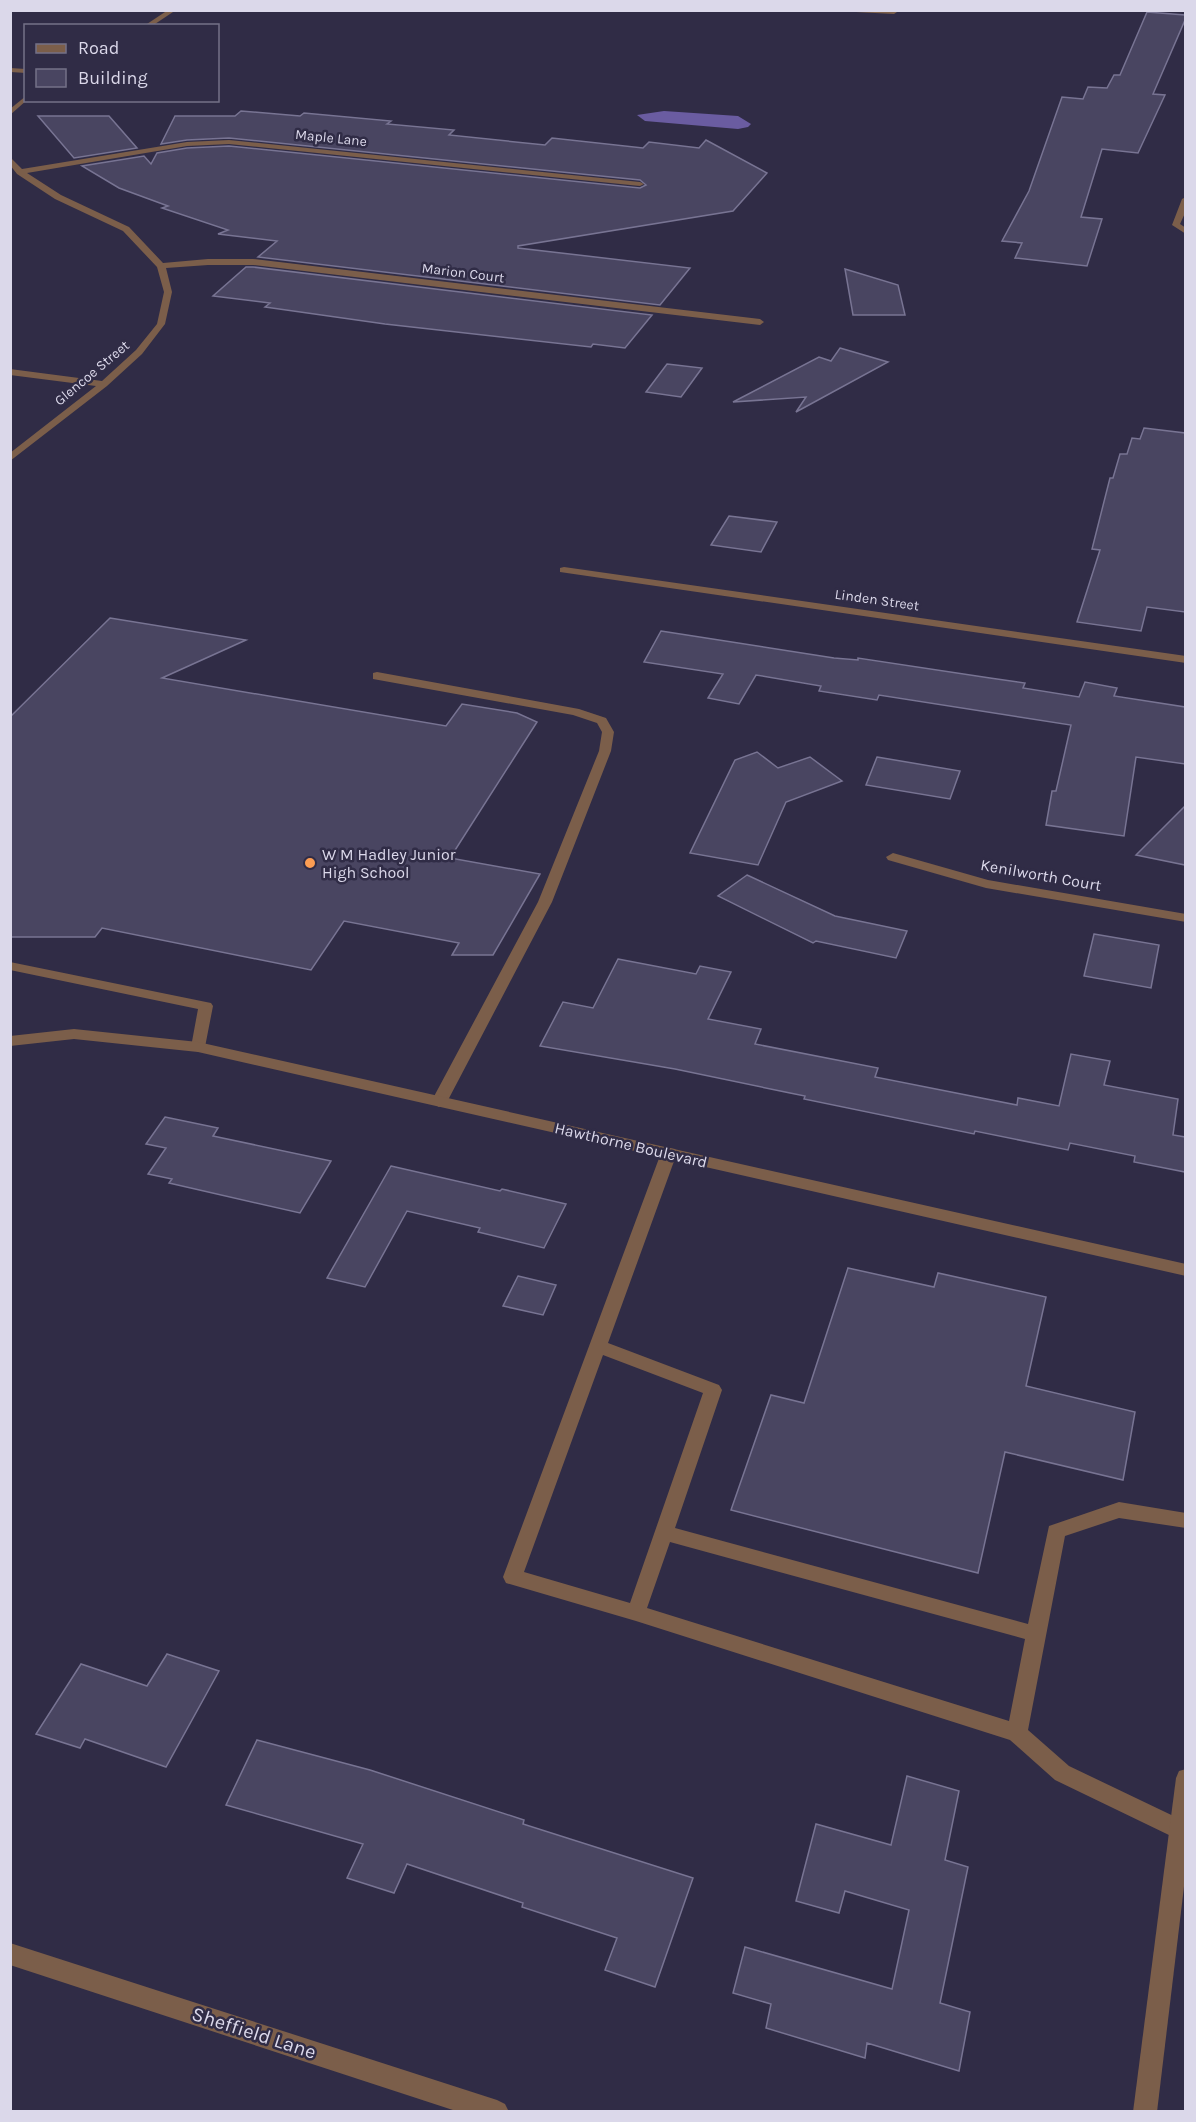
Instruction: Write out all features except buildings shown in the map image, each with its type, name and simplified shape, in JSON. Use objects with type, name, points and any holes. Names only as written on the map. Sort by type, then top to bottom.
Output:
[{"type":"street","points":[[150,24],[173,10]]},
{"type":"street","points":[[821,10],[894,12]]},
{"type":"street","points":[[10,114],[24,100]]},
{"type":"street","name":"Maple Lane","points":[[20,172],[187,144],[229,142],[640,184]]},
{"type":"street","points":[[10,159],[20,172],[58,197],[92,211],[126,229],[161,266]]},
{"type":"street","points":[[1185,199],[1176,225],[1185,232]]},
{"type":"street","name":"Marion Court","points":[[161,266],[208,262],[253,262],[760,322]]},
{"type":"street","name":"Glencoe Street","points":[[10,458],[104,384],[139,352],[161,324],[168,292],[161,266]]},
{"type":"street","points":[[10,372],[104,384]]},
{"type":"street","name":"Linden Street","points":[[564,570],[1185,660]]},
{"type":"street","points":[[377,676],[575,712],[602,721],[608,732],[605,751],[545,902],[439,1102]]},
{"type":"street","name":"Kenilworth Court","points":[[893,857],[987,884],[1185,918]]},
{"type":"street","points":[[10,966],[206,1006],[198,1047]]},
{"type":"street","name":"Hawthorne Boulevard","points":[[10,1041],[74,1034],[198,1047],[1185,1269]]},
{"type":"street","points":[[669,1154],[513,1577],[636,1613],[1017,1733],[1062,1773],[1182,1830]]},
{"type":"street","points":[[598,1346],[713,1390],[636,1613]]},
{"type":"street","points":[[1017,1733],[1056,1531],[1119,1510],[1185,1521]]},
{"type":"street","points":[[664,1533],[1036,1634]]},
{"type":"street","points":[[1145,2112],[1182,1830],[1185,1778]]},
{"type":"street","name":"Sheffield Lane","points":[[10,1954],[496,2112]]},
{"type":"shaded area","points":[[664,111],[738,116],[751,124],[738,129],[645,121],[637,115]]},
{"type":"place","name":"W M Hadley Junior High School","points":[[310,863]]}]
